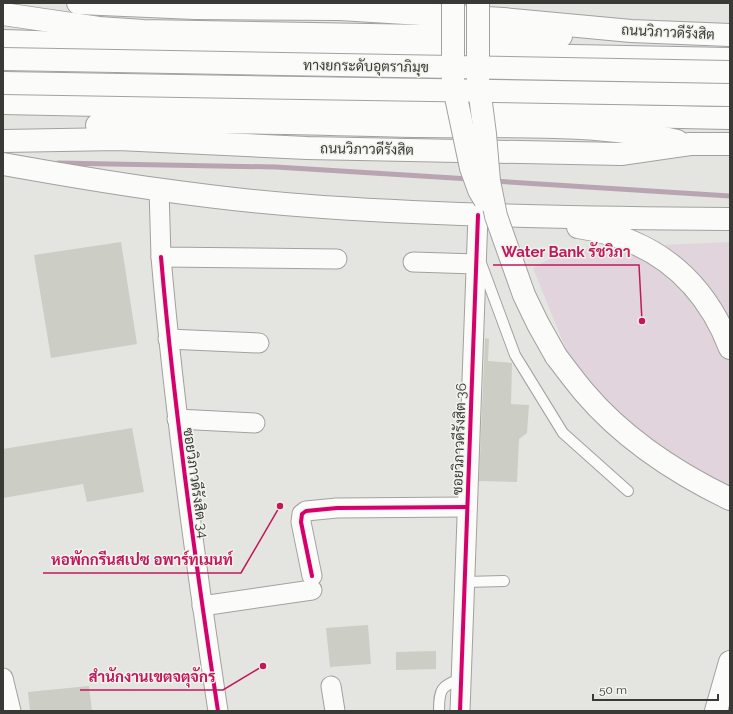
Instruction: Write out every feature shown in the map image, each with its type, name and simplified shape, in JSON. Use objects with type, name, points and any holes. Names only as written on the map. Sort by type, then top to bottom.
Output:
[{"type":"main road","name":"ถนนวิภาวดีรังสิต","points":[[78,3],[195,8],[340,9],[502,19],[630,31],[730,35]]},
{"type":"main road","points":[[453,3],[453,83],[471,168],[479,190],[494,216],[524,295],[538,324],[556,356],[584,392],[609,418],[641,446],[674,469],[730,499]]},
{"type":"main road","points":[[478,3],[478,80],[485,134],[488,181],[494,216]]},
{"type":"main road","points":[[3,14],[100,28],[143,31],[526,38],[630,31]]},
{"type":"main road","name":"ถนนวิภาวดีรังสิต","points":[[3,41],[338,51],[730,59]]},
{"type":"main road","name":"ทางยกระดับอุตราภิมุข","points":[[3,59],[730,72]]},
{"type":"main road","name":"ทางยกระดับอุตราภิมุข","points":[[3,83],[730,94]]},
{"type":"main road","points":[[3,103],[730,118]]},
{"type":"main road","points":[[3,133],[131,123],[330,124],[608,130],[643,133],[690,144]]},
{"type":"main road","name":"ถนนวิภาวดีรังสิต","points":[[3,142],[118,139],[307,148],[621,154],[690,144],[730,144]]},
{"type":"main road","points":[[3,164],[159,189],[322,207],[494,216],[730,219]]},
{"type":"main road","points":[[494,216],[600,231],[640,244],[683,275],[720,323],[730,348]]},
{"type":"main road","points":[[716,711],[730,662]]},
{"type":"street","name":"ซอยวิภาวดีรังสิต 34","points":[[159,189],[161,256],[177,419],[202,606],[218,711]]},
{"type":"street","name":"ซอยวิภาวดีรังสิต 36","points":[[460,711],[476,255],[494,216]]},
{"type":"street","points":[[413,262],[476,255]]},
{"type":"street","points":[[161,256],[337,259]]},
{"type":"street","points":[[168,339],[259,342]]},
{"type":"street","points":[[177,419],[256,423]]},
{"type":"street","points":[[202,606],[312,583],[301,522],[302,514],[306,511],[337,508],[467,507]]},
{"type":"street","points":[[3,678],[11,711]]},
{"type":"street","points":[[331,686],[335,711]]},
{"type":"lane","points":[[476,255],[515,355],[563,433],[628,491]]},
{"type":"lane","points":[[465,582],[504,581]]},
{"type":"lane","points":[[439,711],[441,690],[448,684],[461,680]]},
{"type":"shaded area","points":[[730,242],[730,490],[628,429],[576,374],[533,268],[568,249]]},
{"type":"building","points":[[121,242],[137,344],[51,358],[34,255]]},
{"type":"building","points":[[485,338],[489,339],[488,361],[512,363],[511,404],[529,405],[527,433],[519,439],[517,482],[479,481]]},
{"type":"building","points":[[132,428],[144,492],[87,502],[83,484],[3,498],[3,449]]},
{"type":"building","points":[[368,625],[371,664],[330,667],[326,628]]},
{"type":"building","points":[[436,651],[436,669],[396,670],[396,652]]},
{"type":"building","points":[[89,686],[92,711],[30,711],[28,692]]},
{"type":"waterway","points":[[58,163],[276,167],[470,179]]},
{"type":"waterway","points":[[493,181],[730,196]]},
{"type":"cycle path","points":[[460,711],[478,215]]},
{"type":"cycle path","points":[[161,257],[172,371],[186,484],[218,711]]},
{"type":"cycle path","points":[[312,576],[301,522],[302,514],[306,511],[337,508],[467,507]]},
{"type":"place","name":"Water Bank รัชวิภา","points":[[642,321]]},
{"type":"place","name":"หอพักกรีนสเปซ อพาร์ทเมนท์","points":[[280,506]]},
{"type":"place","name":"สำนักงานเขตจตุจักร","points":[[263,666]]}]
